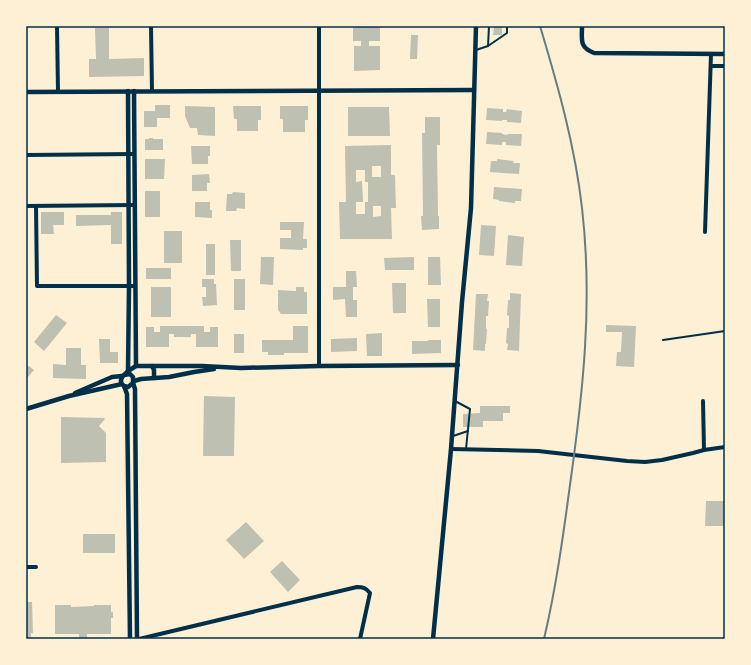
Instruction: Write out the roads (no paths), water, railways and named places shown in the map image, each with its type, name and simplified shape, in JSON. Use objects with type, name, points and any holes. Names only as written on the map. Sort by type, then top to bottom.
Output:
[{"type":"street","points":[[57,26],[58,92]]},
{"type":"street","points":[[151,26],[152,91]]},
{"type":"street","points":[[319,26],[319,366]]},
{"type":"street","points":[[433,639],[471,208],[476,26]]},
{"type":"street","points":[[582,26],[582,41],[584,47],[594,53],[725,54]]},
{"type":"street","points":[[705,232],[712,54]]},
{"type":"street","points":[[711,66],[725,66]]},
{"type":"street","points":[[26,92],[474,90]]},
{"type":"street","points":[[128,91],[128,371]]},
{"type":"street","points":[[134,91],[136,366]]},
{"type":"street","points":[[26,155],[134,154]]},
{"type":"street","points":[[26,206],[134,205]]},
{"type":"street","points":[[36,206],[37,286],[135,286]]},
{"type":"street","points":[[26,409],[69,396],[123,385],[128,387],[141,379],[169,378],[201,371],[228,368],[458,365]]},
{"type":"street","points":[[130,639],[127,394],[121,380],[128,371],[136,366],[202,366],[228,368]]},
{"type":"street","points":[[152,366],[154,370],[154,378]]},
{"type":"street","points":[[69,396],[112,377],[128,374],[133,377],[135,390],[138,639],[362,587],[367,589],[370,593],[360,639]]},
{"type":"street","points":[[703,401],[704,450]]},
{"type":"street","points":[[451,448],[538,451],[645,462],[662,460],[725,446]]},
{"type":"street","points":[[26,568],[36,567]]},
{"type":"lane","points":[[488,46],[489,26]]},
{"type":"lane","points":[[475,50],[488,46],[507,33],[507,26]]},
{"type":"lane","points":[[664,340],[725,331]]},
{"type":"lane","points":[[455,401],[470,409],[466,449]]},
{"type":"lane","points":[[452,436],[468,431]]},
{"type":"railway","points":[[540,26],[559,94],[575,162],[582,208],[587,278],[585,347],[579,416],[559,562],[544,639]]}]
